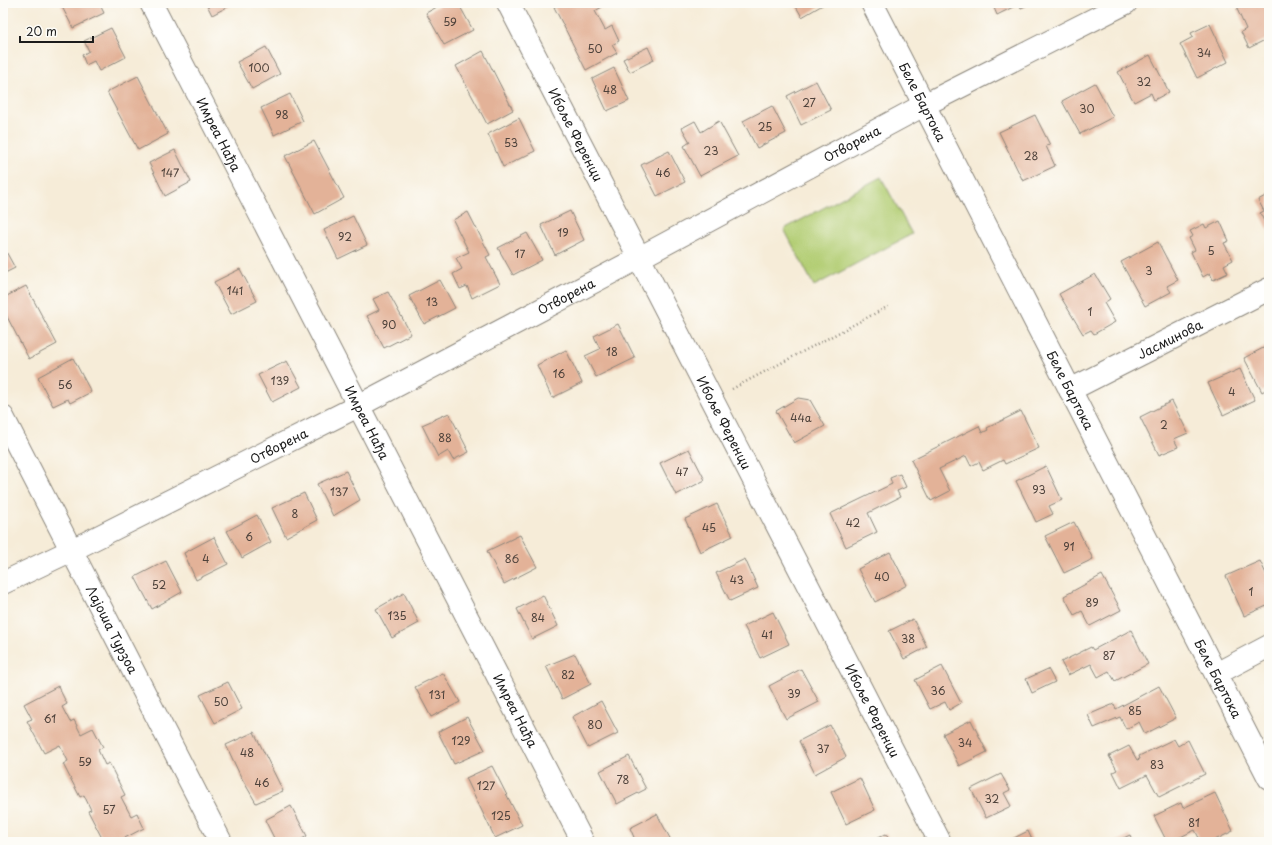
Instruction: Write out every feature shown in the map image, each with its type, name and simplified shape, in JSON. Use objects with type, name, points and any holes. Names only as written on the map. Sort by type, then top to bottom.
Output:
[{"type":"street","name":"Имреа Нађа","points":[[151,3],[583,842]]},
{"type":"street","name":"Ибоље Ференци","points":[[508,3],[940,842]]},
{"type":"street","name":"Беле Бартока","points":[[872,3],[1269,778]]},
{"type":"street","name":"Отворена","points":[[3,583],[72,550],[358,406],[640,258],[924,105],[1126,3]]},
{"type":"street","name":"Јасминова","points":[[1070,390],[1269,289]]},
{"type":"street","name":"Лајоша Турзоа","points":[[3,417],[221,842]]},
{"type":"street","points":[[1216,674],[1269,646]]},
{"type":"path","points":[[712,400],[891,305]]},
{"type":"green space","points":[[881,177],[912,234],[814,286],[784,229]]},
{"type":"building","points":[[60,3],[99,3],[104,13],[73,28]]},
{"type":"building","points":[[206,3],[235,3],[212,15]]},
{"type":"building","points":[[444,3],[458,3],[473,30],[444,45],[426,13]]},
{"type":"building","points":[[562,3],[600,3],[602,7],[595,11],[605,30],[612,26],[619,41],[612,45],[617,53],[586,70],[554,7]]},
{"type":"building","points":[[794,3],[826,3],[802,17]]},
{"type":"building","points":[[992,3],[1032,3],[1021,8],[1019,4],[997,15]]},
{"type":"building","points":[[1250,3],[1269,3],[1269,38],[1249,48],[1241,32],[1246,29],[1237,9]]},
{"type":"building","points":[[1210,24],[1228,62],[1197,78],[1180,44],[1193,37],[1191,33]]},
{"type":"building","points":[[111,28],[126,57],[99,71],[94,61],[86,65],[82,55],[89,51],[84,41]]},
{"type":"building","points":[[266,47],[280,74],[252,89],[237,62]]},
{"type":"building","points":[[648,47],[654,60],[630,72],[623,59]]},
{"type":"building","points":[[483,51],[513,110],[487,124],[456,66]]},
{"type":"building","points":[[1150,55],[1169,92],[1154,100],[1151,93],[1134,102],[1118,72]]},
{"type":"building","points":[[614,68],[629,101],[607,111],[592,79]]},
{"type":"building","points":[[138,76],[168,134],[138,150],[107,92]]},
{"type":"building","points":[[816,81],[831,110],[801,125],[787,96]]},
{"type":"building","points":[[1095,83],[1113,117],[1080,134],[1062,101]]},
{"type":"building","points":[[290,94],[303,121],[274,135],[261,108]]},
{"type":"building","points":[[772,106],[786,133],[757,148],[743,121]]},
{"type":"building","points":[[1035,115],[1050,145],[1046,146],[1055,166],[1023,181],[999,132]]},
{"type":"building","points":[[519,118],[535,151],[503,167],[488,134]]},
{"type":"building","points":[[695,121],[701,132],[719,121],[738,156],[700,176],[684,146],[690,142],[682,128]]},
{"type":"building","points":[[314,141],[344,198],[315,214],[285,156]]},
{"type":"building","points":[[175,150],[191,182],[165,196],[149,163]]},
{"type":"building","points":[[669,151],[685,182],[657,196],[641,165]]},
{"type":"building","points":[[1269,194],[1269,231],[1260,213],[1264,211],[1258,200]]},
{"type":"building","points":[[570,211],[584,240],[555,255],[541,225]]},
{"type":"building","points":[[468,212],[490,255],[486,257],[500,284],[472,298],[467,286],[460,289],[453,274],[462,269],[456,258],[469,252],[453,220]]},
{"type":"building","points":[[353,216],[367,245],[338,259],[324,230]]},
{"type":"building","points":[[1220,221],[1229,241],[1224,243],[1233,260],[1224,265],[1228,273],[1213,280],[1210,273],[1203,277],[1191,252],[1195,250],[1189,238],[1193,236],[1190,231],[1204,224],[1206,228]]},
{"type":"building","points":[[527,233],[542,260],[513,275],[498,248]]},
{"type":"building","points":[[1158,242],[1178,280],[1167,286],[1171,292],[1145,306],[1121,262]]},
{"type":"building","points":[[3,246],[15,268],[3,274]]},
{"type":"building","points":[[240,269],[257,301],[231,314],[214,282]]},
{"type":"building","points":[[1095,274],[1110,299],[1104,303],[1115,322],[1094,334],[1091,330],[1083,334],[1059,294]]},
{"type":"building","points":[[440,280],[455,308],[424,324],[409,296]]},
{"type":"building","points":[[26,286],[57,344],[29,359],[3,309],[3,298]]},
{"type":"building","points":[[388,292],[411,334],[384,348],[367,316],[379,310],[373,299]]},
{"type":"building","points":[[618,324],[635,358],[596,377],[585,356],[600,349],[594,336]]},
{"type":"building","points":[[1269,345],[1269,388],[1262,392],[1244,358]]},
{"type":"building","points":[[566,350],[582,383],[552,398],[537,365]]},
{"type":"building","points":[[73,358],[91,392],[70,403],[68,399],[53,406],[38,377]]},
{"type":"building","points":[[287,361],[301,387],[272,402],[258,375]]},
{"type":"building","points":[[1240,369],[1255,400],[1223,415],[1208,383]]},
{"type":"building","points":[[798,398],[810,400],[825,426],[794,443],[776,411]]},
{"type":"building","points":[[1172,401],[1188,433],[1174,439],[1178,447],[1159,455],[1140,417]]},
{"type":"building","points":[[1021,411],[1039,448],[1005,464],[1003,460],[983,470],[979,462],[971,466],[966,456],[939,469],[950,491],[931,501],[911,460],[979,426],[982,433],[988,430],[987,428]]},
{"type":"building","points":[[449,413],[469,452],[453,460],[448,451],[438,457],[422,425]]},
{"type":"building","points":[[689,449],[705,480],[676,495],[660,463]]},
{"type":"building","points":[[1046,466],[1062,500],[1049,506],[1053,514],[1036,522],[1016,481]]},
{"type":"building","points":[[346,471],[360,500],[333,516],[317,484]]},
{"type":"building","points":[[900,474],[906,487],[897,491],[900,497],[868,513],[877,532],[846,547],[830,514],[892,484],[890,478]]},
{"type":"building","points":[[304,493],[317,520],[286,537],[272,508]]},
{"type":"building","points":[[717,504],[733,536],[700,552],[685,519]]},
{"type":"building","points":[[257,515],[271,542],[242,558],[227,531]]},
{"type":"building","points":[[1074,522],[1093,559],[1064,573],[1045,536]]},
{"type":"building","points":[[520,535],[537,567],[504,584],[487,551]]},
{"type":"building","points":[[214,537],[228,564],[196,580],[184,553]]},
{"type":"building","points":[[890,552],[907,585],[875,602],[858,569]]},
{"type":"building","points":[[745,559],[758,588],[730,601],[716,573]]},
{"type":"building","points":[[166,561],[182,592],[152,609],[135,577]]},
{"type":"building","points":[[1260,561],[1269,580],[1269,605],[1244,616],[1226,576]]},
{"type":"building","points":[[1102,575],[1121,610],[1090,626],[1082,611],[1074,615],[1064,596]]},
{"type":"building","points":[[404,593],[419,623],[392,638],[376,609]]},
{"type":"building","points":[[543,595],[558,626],[532,639],[517,609]]},
{"type":"building","points":[[773,612],[789,644],[760,658],[744,626]]},
{"type":"building","points":[[913,619],[927,647],[904,659],[889,631]]},
{"type":"building","points":[[1131,630],[1148,664],[1115,681],[1109,671],[1098,677],[1091,664],[1068,675],[1061,662],[1091,647],[1093,650]]},
{"type":"building","points":[[575,654],[591,684],[562,699],[546,666]]},
{"type":"building","points":[[942,666],[961,703],[949,710],[945,702],[930,709],[915,680]]},
{"type":"building","points":[[801,669],[819,702],[786,719],[769,686]]},
{"type":"building","points":[[1048,669],[1055,682],[1032,693],[1026,679]]},
{"type":"building","points":[[443,673],[460,702],[431,717],[415,687]]},
{"type":"building","points":[[228,682],[242,709],[215,723],[200,695]]},
{"type":"building","points":[[58,686],[67,704],[62,707],[70,722],[74,720],[81,734],[93,728],[103,747],[98,750],[105,765],[109,763],[125,795],[121,797],[131,816],[137,813],[144,828],[117,842],[104,842],[88,811],[91,810],[84,795],[80,797],[63,764],[68,761],[60,745],[44,753],[27,721],[32,719],[24,704]]},
{"type":"building","points":[[1159,686],[1176,718],[1145,734],[1139,722],[1126,729],[1120,717],[1094,728],[1088,715],[1114,704],[1116,709]]},
{"type":"building","points":[[601,701],[618,733],[588,748],[572,717]]},
{"type":"building","points":[[467,717],[485,750],[454,764],[438,732]]},
{"type":"building","points":[[971,720],[987,752],[959,766],[943,734]]},
{"type":"building","points":[[830,725],[846,757],[815,774],[799,741]]},
{"type":"building","points":[[254,732],[283,791],[256,803],[240,775],[226,745]]},
{"type":"building","points":[[1174,739],[1178,746],[1188,740],[1205,774],[1159,797],[1147,775],[1121,788],[1113,772],[1117,770],[1109,756],[1129,746],[1137,760],[1140,759],[1139,756]]},
{"type":"building","points":[[629,756],[646,789],[617,804],[600,771]]},
{"type":"building","points":[[492,766],[522,825],[495,838],[466,778]]},
{"type":"building","points":[[1001,774],[1010,790],[1004,793],[1011,806],[986,818],[971,789]]},
{"type":"building","points":[[860,778],[875,810],[846,824],[831,792]]},
{"type":"building","points":[[1215,793],[1233,831],[1211,842],[1201,842],[1195,830],[1167,842],[1154,816],[1181,803],[1183,808]]},
{"type":"building","points":[[291,806],[307,836],[297,842],[276,842],[265,820]]},
{"type":"building","points":[[657,814],[672,842],[636,842],[630,828]]},
{"type":"building","points":[[1028,831],[1033,842],[1006,842]]},
{"type":"building","points":[[886,834],[890,842],[869,842]]},
{"type":"building","points":[[1130,835],[1133,842],[1115,842]]}]
